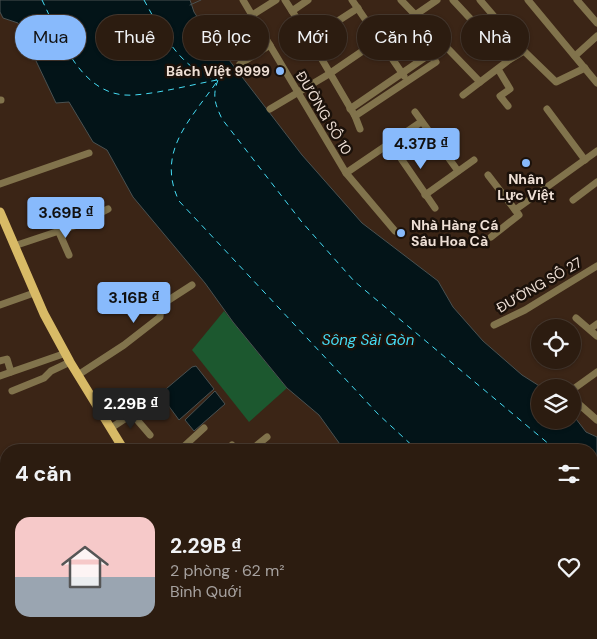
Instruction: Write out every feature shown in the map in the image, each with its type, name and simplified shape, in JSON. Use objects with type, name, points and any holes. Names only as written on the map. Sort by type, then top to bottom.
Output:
[{"type":"main road","points":[[0,212],[2,223],[34,293],[78,375],[120,444]]},
{"type":"street","name":"ĐƯỜNG SỐ 10","points":[[242,0],[252,15]]},
{"type":"street","points":[[252,15],[276,0]]},
{"type":"street","points":[[285,0],[295,15]]},
{"type":"street","points":[[292,11],[308,0]]},
{"type":"street","points":[[352,0],[363,15]]},
{"type":"street","points":[[401,0],[414,15]]},
{"type":"street","points":[[416,15],[437,0]]},
{"type":"street","points":[[453,0],[467,15]]},
{"type":"street","points":[[480,0],[493,15]]},
{"type":"street","points":[[528,0],[597,83]]},
{"type":"street","points":[[577,0],[597,23]]},
{"type":"street","points":[[347,15],[358,8]]},
{"type":"street","points":[[575,56],[597,36]]},
{"type":"street","name":"ĐƯỜNG SỐ 10","points":[[270,46],[346,174],[395,231]]},
{"type":"street","points":[[240,64],[270,46]]},
{"type":"street","points":[[451,53],[480,82]]},
{"type":"street","points":[[350,109],[430,54],[436,62],[355,116]]},
{"type":"street","points":[[270,109],[357,56]]},
{"type":"street","points":[[529,57],[556,82],[585,68]]},
{"type":"street","points":[[321,60],[355,116],[360,129]]},
{"type":"street","points":[[394,60],[408,81]]},
{"type":"street","points":[[463,94],[509,60]]},
{"type":"street","points":[[498,69],[510,89],[500,96],[508,106]]},
{"type":"street","points":[[378,90],[383,98]]},
{"type":"street","points":[[547,109],[585,160]]},
{"type":"street","points":[[415,112],[458,171]]},
{"type":"street","points":[[346,174],[421,122]]},
{"type":"street","points":[[391,144],[435,208]]},
{"type":"street","points":[[515,210],[597,151]]},
{"type":"street","points":[[0,184],[89,153]]},
{"type":"street","points":[[425,195],[474,160]]},
{"type":"street","points":[[488,175],[518,215],[491,237]]},
{"type":"street","points":[[573,200],[597,182]]},
{"type":"street","points":[[14,246],[108,210]]},
{"type":"street","points":[[58,230],[69,255]]},
{"type":"street","name":"ĐƯỜNG SỐ 27","points":[[494,325],[524,310],[597,266]]},
{"type":"street","points":[[161,305],[192,285]]},
{"type":"street","points":[[0,305],[34,293]]},
{"type":"street","points":[[78,375],[124,345],[160,317],[161,305],[154,294]]},
{"type":"street","points":[[576,318],[597,336]]},
{"type":"street","points":[[590,329],[597,324]]},
{"type":"street","points":[[0,376],[68,357]]},
{"type":"street","points":[[12,391],[44,378],[68,357]]},
{"type":"street","points":[[0,361],[7,358],[11,372]]},
{"type":"street","points":[[581,384],[597,372]]},
{"type":"street","points":[[581,406],[597,420]]},
{"type":"street","points":[[111,428],[132,414],[150,435]]},
{"type":"street","points":[[187,444],[204,428]]},
{"type":"street","points":[[258,444],[267,437]]},
{"type":"green space","points":[[224,311],[287,388],[249,422],[192,350]]},
{"type":"water","name":"Sông Sài Gòn","points":[[0,0],[190,0],[196,15],[183,15],[183,60],[229,60],[302,155],[362,223],[438,281],[453,307],[483,341],[531,381],[531,429],[581,429],[581,425],[586,432],[597,437],[597,444],[340,444],[319,415],[287,388],[233,322],[205,283],[133,197],[107,150],[93,142],[69,102],[56,103],[36,60],[86,60],[86,15],[15,15],[15,22],[3,18],[0,12]]},
{"type":"water","points":[[196,366],[214,389],[179,420],[160,394],[192,367]]},
{"type":"water","points":[[215,391],[225,404],[194,431],[185,420]]},
{"type":"waterway","points":[[190,5],[201,0]]},
{"type":"ferry route","points":[[42,0],[57,32],[76,64],[87,77],[100,87],[116,94],[134,95],[165,91],[217,80]]},
{"type":"ferry route","points":[[144,0],[157,24],[182,58],[204,75],[217,80]]},
{"type":"ferry route","points":[[218,80],[215,100],[222,119],[301,221],[354,281],[549,444]]},
{"type":"ferry route","points":[[216,83],[186,124],[173,153],[171,168],[173,184],[179,201],[378,414],[410,444]]},
{"type":"place","name":"Bách Việt 9999","points":[[280,71]]},
{"type":"place","name":"Nhân Lực Việt","points":[[526,163]]},
{"type":"place","name":"Nhà Hàng Cá Sấu Hoa Cà","points":[[401,233]]}]
